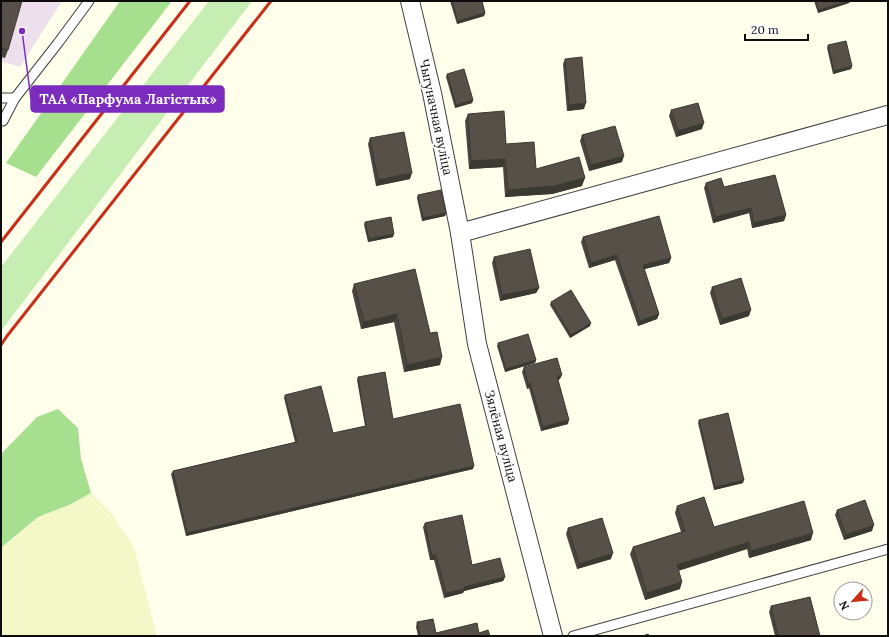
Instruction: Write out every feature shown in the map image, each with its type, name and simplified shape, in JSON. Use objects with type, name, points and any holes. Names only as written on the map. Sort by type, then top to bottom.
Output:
[{"type":"street","name":"Чыгуначная вуліца","points":[[410,1],[432,93],[460,233]]},
{"type":"street","points":[[460,233],[888,115]]},
{"type":"street","name":"Зялёная вуліца","points":[[460,233],[477,344],[553,636]]},
{"type":"lane","points":[[1,122],[3,121],[15,98],[89,1]]},
{"type":"lane","points":[[1,98],[15,98]]},
{"type":"lane","points":[[574,636],[888,550]]},
{"type":"shaded area","points":[[1,1],[62,1],[20,67],[1,61]]},
{"type":"green space","points":[[120,1],[172,1],[36,177],[6,163]]},
{"type":"green space","points":[[209,1],[252,1],[1,331],[1,267]]},
{"type":"green space","points":[[58,409],[78,428],[81,459],[91,493],[69,505],[38,517],[3,546],[1,550],[1,454],[37,417]]},
{"type":"green space","points":[[91,493],[112,514],[134,547],[157,636],[1,636],[1,550],[3,546],[38,517],[69,505]]},
{"type":"building","points":[[1,1],[22,1],[8,50],[1,48]]},
{"type":"building","points":[[452,1],[482,1],[485,13],[458,21]]},
{"type":"building","points":[[816,1],[848,1],[819,10]]},
{"type":"building","points":[[846,41],[852,66],[834,71],[828,45]]},
{"type":"building","points":[[582,57],[586,103],[569,105],[565,59]]},
{"type":"building","points":[[464,69],[473,100],[456,105],[447,74]]},
{"type":"building","points":[[698,103],[704,123],[678,131],[671,110]]},
{"type":"building","points":[[504,111],[506,144],[534,142],[536,169],[579,157],[585,178],[554,186],[508,190],[505,159],[471,161],[468,114]]},
{"type":"building","points":[[615,126],[624,156],[591,165],[582,135]]},
{"type":"building","points":[[404,132],[412,173],[378,180],[370,138]]},
{"type":"building","points":[[775,175],[786,215],[754,223],[751,208],[715,217],[706,183],[721,178],[724,187]]},
{"type":"building","points":[[441,190],[446,213],[423,218],[418,195]]},
{"type":"building","points":[[659,216],[671,258],[643,265],[659,314],[640,321],[617,255],[591,263],[583,237]]},
{"type":"building","points":[[391,217],[394,234],[369,239],[365,222]]},
{"type":"building","points":[[530,249],[539,288],[502,295],[494,257]]},
{"type":"building","points":[[415,269],[430,333],[437,332],[442,357],[407,365],[397,314],[364,322],[354,284]]},
{"type":"building","points":[[741,278],[751,310],[722,319],[712,287]]},
{"type":"building","points":[[571,290],[591,323],[571,335],[551,302]]},
{"type":"building","points":[[528,334],[536,360],[506,369],[498,343]]},
{"type":"building","points":[[557,358],[562,375],[557,376],[569,420],[543,427],[530,383],[528,384],[524,367]]},
{"type":"building","points":[[385,372],[393,419],[460,404],[474,466],[187,533],[173,471],[297,442],[285,395],[321,386],[333,433],[366,426],[358,377]]},
{"type":"building","points":[[728,413],[744,480],[715,487],[699,420]]},
{"type":"building","points":[[704,497],[714,527],[804,501],[813,533],[751,551],[749,542],[677,565],[682,582],[647,593],[633,547],[685,531],[677,506]]},
{"type":"building","points":[[865,500],[874,525],[846,535],[837,510]]},
{"type":"building","points":[[462,515],[472,565],[500,558],[505,577],[446,593],[436,555],[432,556],[425,523]]},
{"type":"building","points":[[602,518],[613,553],[579,564],[568,528]]},
{"type":"building","points":[[810,597],[820,636],[778,636],[771,606]]},
{"type":"building","points":[[433,619],[436,633],[477,623],[479,633],[488,630],[490,636],[420,636],[417,622]]},
{"type":"railway","points":[[1,242],[190,1]]},
{"type":"railway","points":[[1,345],[271,1]]},
{"type":"place","name":"ТАА «Парфума Лагістык»","points":[[22,31]]}]
